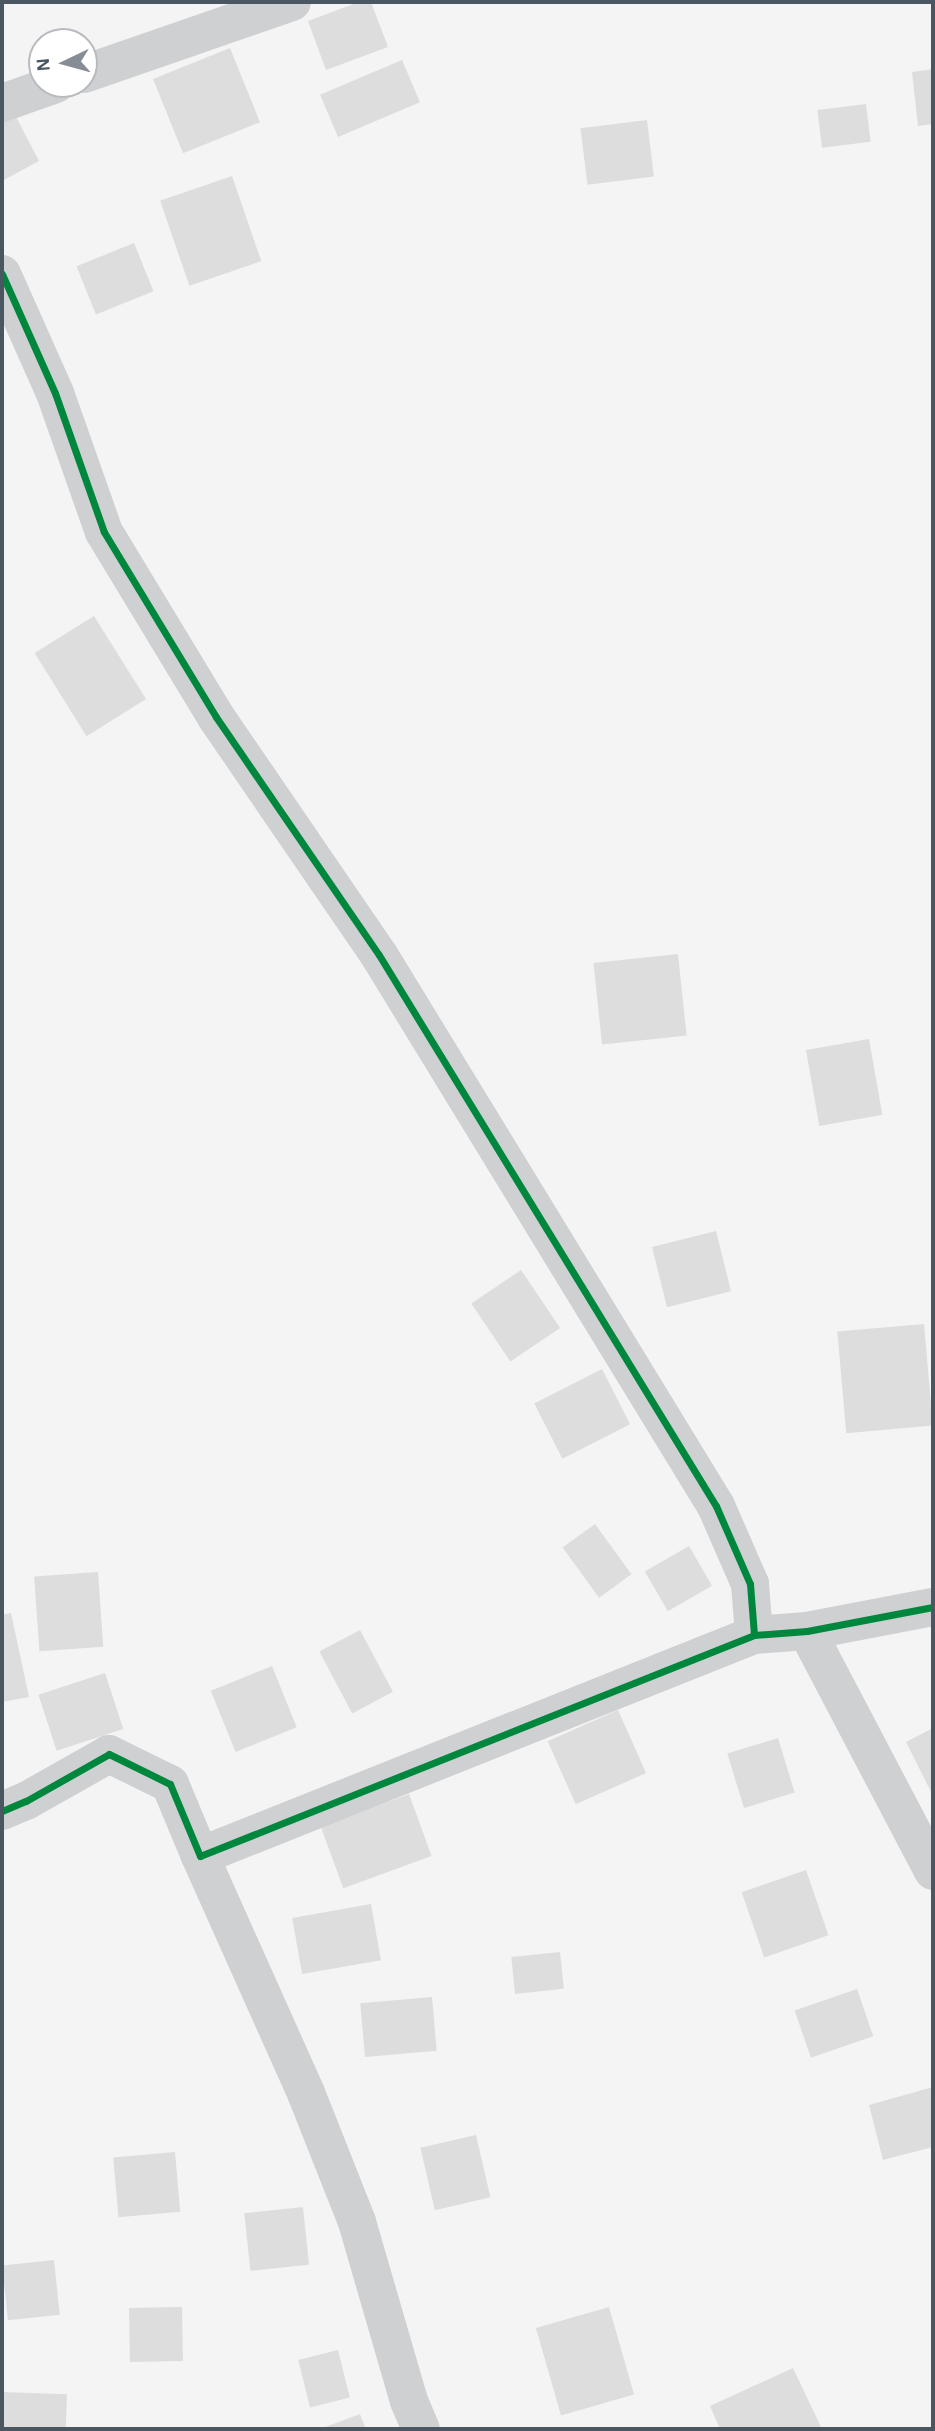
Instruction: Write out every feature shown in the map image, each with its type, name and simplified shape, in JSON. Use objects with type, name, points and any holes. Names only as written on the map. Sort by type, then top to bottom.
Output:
[{"type":"street","points":[[98,69],[292,2]]},
{"type":"street","points":[[2,103],[28,94]]},
{"type":"street","points":[[2,274],[55,393],[104,532],[216,716],[379,955],[716,1506],[750,1584],[754,1635]]},
{"type":"street","points":[[201,1856],[754,1635],[807,1631],[933,1607]]},
{"type":"street","points":[[807,1631],[933,1871]]},
{"type":"street","points":[[2,1811],[26,1801],[109,1754],[170,1784],[306,2093],[357,2222],[409,2401],[421,2429]]},
{"type":"building","points":[[359,2],[371,2],[388,47],[326,70],[308,21]]},
{"type":"building","points":[[230,48],[260,122],[183,153],[153,79]]},
{"type":"building","points":[[402,60],[420,102],[338,137],[320,95]]},
{"type":"building","points":[[933,69],[933,124],[918,126],[912,72]]},
{"type":"building","points":[[866,104],[871,142],[822,148],[817,110]]},
{"type":"building","points":[[12,109],[39,161],[2,181],[2,114]]},
{"type":"building","points":[[647,120],[654,177],[587,185],[580,128]]},
{"type":"building","points":[[232,176],[261,261],[189,286],[160,201]]},
{"type":"building","points":[[134,243],[153,291],[96,314],[77,266]]},
{"type":"building","points":[[94,616],[146,699],[87,736],[35,653]]},
{"type":"building","points":[[678,954],[687,1036],[602,1044],[593,963]]},
{"type":"building","points":[[869,1039],[882,1115],[819,1126],[806,1050]]},
{"type":"building","points":[[716,1231],[731,1291],[667,1307],[652,1247]]},
{"type":"building","points":[[521,1270],[560,1328],[510,1362],[471,1304]]},
{"type":"building","points":[[924,1324],[933,1426],[846,1433],[837,1332]]},
{"type":"building","points":[[602,1369],[630,1424],[562,1459],[534,1404]]},
{"type":"building","points":[[595,1524],[631,1574],[599,1598],[563,1548]]},
{"type":"building","points":[[689,1546],[712,1586],[668,1611],[645,1572]]},
{"type":"building","points":[[98,1572],[103,1647],[39,1651],[34,1576]]},
{"type":"building","points":[[11,1613],[29,1697],[2,1702],[2,1615]]},
{"type":"building","points":[[360,1630],[393,1692],[352,1713],[319,1652]]},
{"type":"building","points":[[272,1666],[297,1727],[236,1752],[211,1691]]},
{"type":"building","points":[[105,1673],[123,1729],[57,1751],[38,1695]]},
{"type":"building","points":[[618,1710],[646,1773],[576,1804],[548,1741]]},
{"type":"building","points":[[933,1728],[933,1796],[906,1742]]},
{"type":"building","points":[[778,1738],[795,1793],[744,1808],[727,1753]]},
{"type":"building","points":[[409,1794],[432,1856],[343,1888],[321,1826]]},
{"type":"building","points":[[806,1870],[828,1935],[764,1957],[742,1892]]},
{"type":"building","points":[[371,1904],[381,1960],[302,1974],[292,1918]]},
{"type":"building","points":[[560,1952],[564,1989],[515,1994],[511,1957]]},
{"type":"building","points":[[857,1989],[873,2036],[811,2058],[795,2010]]},
{"type":"building","points":[[432,1997],[437,2051],[365,2057],[360,2003]]},
{"type":"building","points":[[933,2087],[933,2147],[883,2160],[869,2105]]},
{"type":"building","points":[[476,2135],[490,2197],[435,2210],[420,2148]]},
{"type":"building","points":[[175,2152],[180,2212],[118,2217],[113,2157]]},
{"type":"building","points":[[303,2207],[309,2265],[250,2271],[244,2213]]},
{"type":"building","points":[[54,2260],[60,2315],[8,2320],[2,2265]]},
{"type":"building","points":[[182,2307],[183,2361],[130,2362],[129,2308]]},
{"type":"building","points":[[609,2307],[634,2394],[561,2415],[536,2328]]},
{"type":"building","points":[[338,2350],[350,2398],[310,2407],[298,2360]]},
{"type":"building","points":[[793,2368],[822,2429],[720,2429],[710,2406]]},
{"type":"building","points":[[2,2392],[67,2394],[66,2429],[2,2429]]},
{"type":"building","points":[[360,2414],[366,2429],[320,2429]]},
{"type":"cycle path","points":[[2,274],[55,393],[104,532],[216,717],[379,955],[716,1506],[750,1584],[754,1635]]},
{"type":"cycle path","points":[[2,1811],[26,1801],[109,1754],[170,1784],[200,1856],[754,1635],[807,1631],[933,1607]]}]
